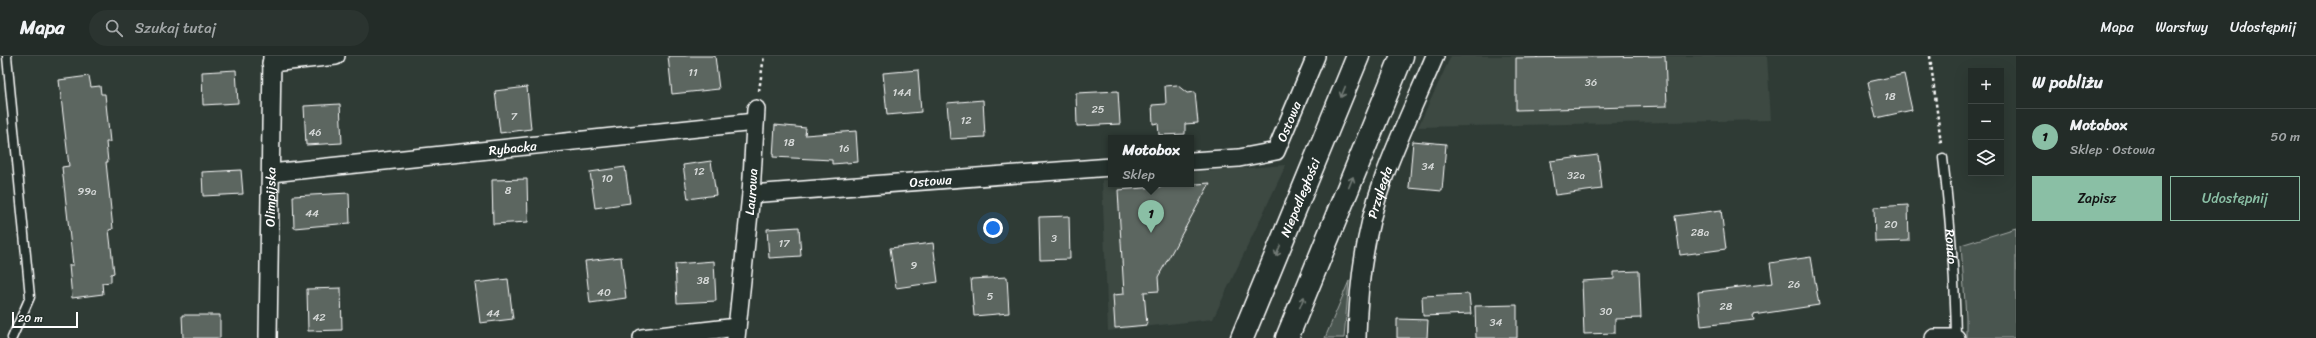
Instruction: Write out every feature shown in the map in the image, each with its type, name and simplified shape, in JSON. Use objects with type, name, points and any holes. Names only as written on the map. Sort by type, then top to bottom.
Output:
[{"type":"highway","name":"Niepodległości","points":[[1242,338],[1358,56]]},
{"type":"highway","points":[[1287,338],[1402,56]]},
{"type":"street","points":[[272,60],[336,56]]},
{"type":"street","name":"Ostowa","points":[[1194,161],[1239,158],[1276,151],[1316,56]]},
{"type":"street","name":"Przyległa","points":[[1357,338],[1358,302],[1362,258],[1373,213],[1384,178],[1435,56]]},
{"type":"street","name":"Olimpijska","points":[[268,338],[272,60]]},
{"type":"street","name":"Rybacka","points":[[271,174],[756,115]]},
{"type":"street","name":"Laurowa","points":[[642,338],[736,333],[751,194],[756,115]]},
{"type":"street","name":"Ostowa","points":[[751,194],[1108,167]]},
{"type":"street","name":"Rondo","points":[[1934,338],[1956,337]]},
{"type":"lane","points":[[7,56],[30,297],[12,338]]},
{"type":"lane","name":"Rondo","points":[[1943,158],[1951,225],[1955,286],[1956,337]]},
{"type":"path","points":[[756,115],[764,56]]},
{"type":"path","points":[[1930,56],[1943,158]]},
{"type":"shaded area","points":[[1451,56],[1767,56],[1771,120],[1418,127]]},
{"type":"shaded area","points":[[1286,165],[1213,319],[1108,331],[1102,180],[1108,179],[1108,187],[1194,187],[1194,172]]},
{"type":"shaded area","points":[[2016,228],[2016,338],[1966,338],[1961,245]]},
{"type":"shaded area","points":[[1349,281],[1344,338],[1325,338]]},
{"type":"building","points":[[668,56],[715,56],[719,89],[672,94]]},
{"type":"building","points":[[1665,56],[1667,106],[1516,110],[1516,58]]},
{"type":"building","points":[[236,70],[238,103],[203,105],[202,72]]},
{"type":"building","points":[[918,70],[921,112],[887,115],[883,73]]},
{"type":"building","points":[[1904,74],[1912,110],[1876,118],[1868,82]]},
{"type":"building","points":[[89,76],[91,87],[100,86],[101,94],[105,94],[110,142],[106,142],[108,162],[106,162],[113,229],[109,230],[114,273],[111,274],[111,282],[102,283],[103,294],[72,298],[69,265],[73,265],[62,167],[69,166],[59,80]]},
{"type":"building","points":[[1177,85],[1187,93],[1195,92],[1198,123],[1185,124],[1185,134],[1159,135],[1158,123],[1153,124],[1152,105],[1166,104],[1165,86]]},
{"type":"building","points":[[527,87],[531,129],[500,133],[495,91]]},
{"type":"building","points":[[1118,91],[1120,124],[1077,126],[1076,93]]},
{"type":"building","points":[[983,100],[985,137],[950,139],[947,103]]},
{"type":"building","points":[[340,104],[342,143],[306,145],[304,106]]},
{"type":"building","points":[[775,125],[806,128],[805,135],[856,131],[858,162],[832,164],[832,160],[773,157]]},
{"type":"building","points":[[1413,141],[1446,144],[1442,191],[1409,188]]},
{"type":"building","points":[[1598,155],[1602,189],[1555,195],[1550,161]]},
{"type":"building","points":[[711,161],[716,195],[688,199],[683,165]]},
{"type":"building","points":[[625,167],[630,203],[595,208],[590,172]]},
{"type":"building","points":[[241,170],[243,194],[203,196],[202,172]]},
{"type":"building","points":[[527,179],[528,222],[493,224],[492,180]]},
{"type":"building","points":[[1210,183],[1158,277],[1159,291],[1144,292],[1147,325],[1115,328],[1113,295],[1124,294],[1118,190],[1157,187],[1194,187],[1194,184]]},
{"type":"building","points":[[349,193],[350,223],[294,228],[293,196]]},
{"type":"building","points":[[1908,205],[1909,241],[1875,242],[1874,207]]},
{"type":"building","points":[[1721,210],[1726,249],[1680,255],[1675,216]]},
{"type":"building","points":[[1069,216],[1070,259],[1040,260],[1039,217]]},
{"type":"building","points":[[799,227],[801,256],[769,258],[767,229]]},
{"type":"building","points":[[933,243],[938,282],[896,288],[890,248]]},
{"type":"building","points":[[621,257],[626,298],[590,303],[585,261]]},
{"type":"building","points":[[1811,257],[1819,305],[1753,315],[1754,320],[1701,326],[1698,292],[1773,283],[1770,263]]},
{"type":"building","points":[[714,261],[716,301],[677,303],[675,264]]},
{"type":"building","points":[[1639,271],[1641,318],[1615,319],[1615,333],[1584,334],[1582,281],[1614,279],[1614,272]]},
{"type":"building","points":[[1007,277],[1009,313],[974,316],[971,279]]},
{"type":"building","points":[[508,279],[513,319],[480,323],[475,283]]},
{"type":"building","points":[[341,288],[342,330],[308,331],[307,289]]},
{"type":"building","points":[[1469,294],[1471,314],[1423,316],[1422,296]]},
{"type":"building","points":[[1517,305],[1517,338],[1476,338],[1475,306]]},
{"type":"building","points":[[182,315],[220,315],[220,338],[183,338]]},
{"type":"building","points":[[1397,319],[1428,320],[1427,338],[1397,338]]},
{"type":"place","name":"Motobox","points":[[1151,233]]}]
